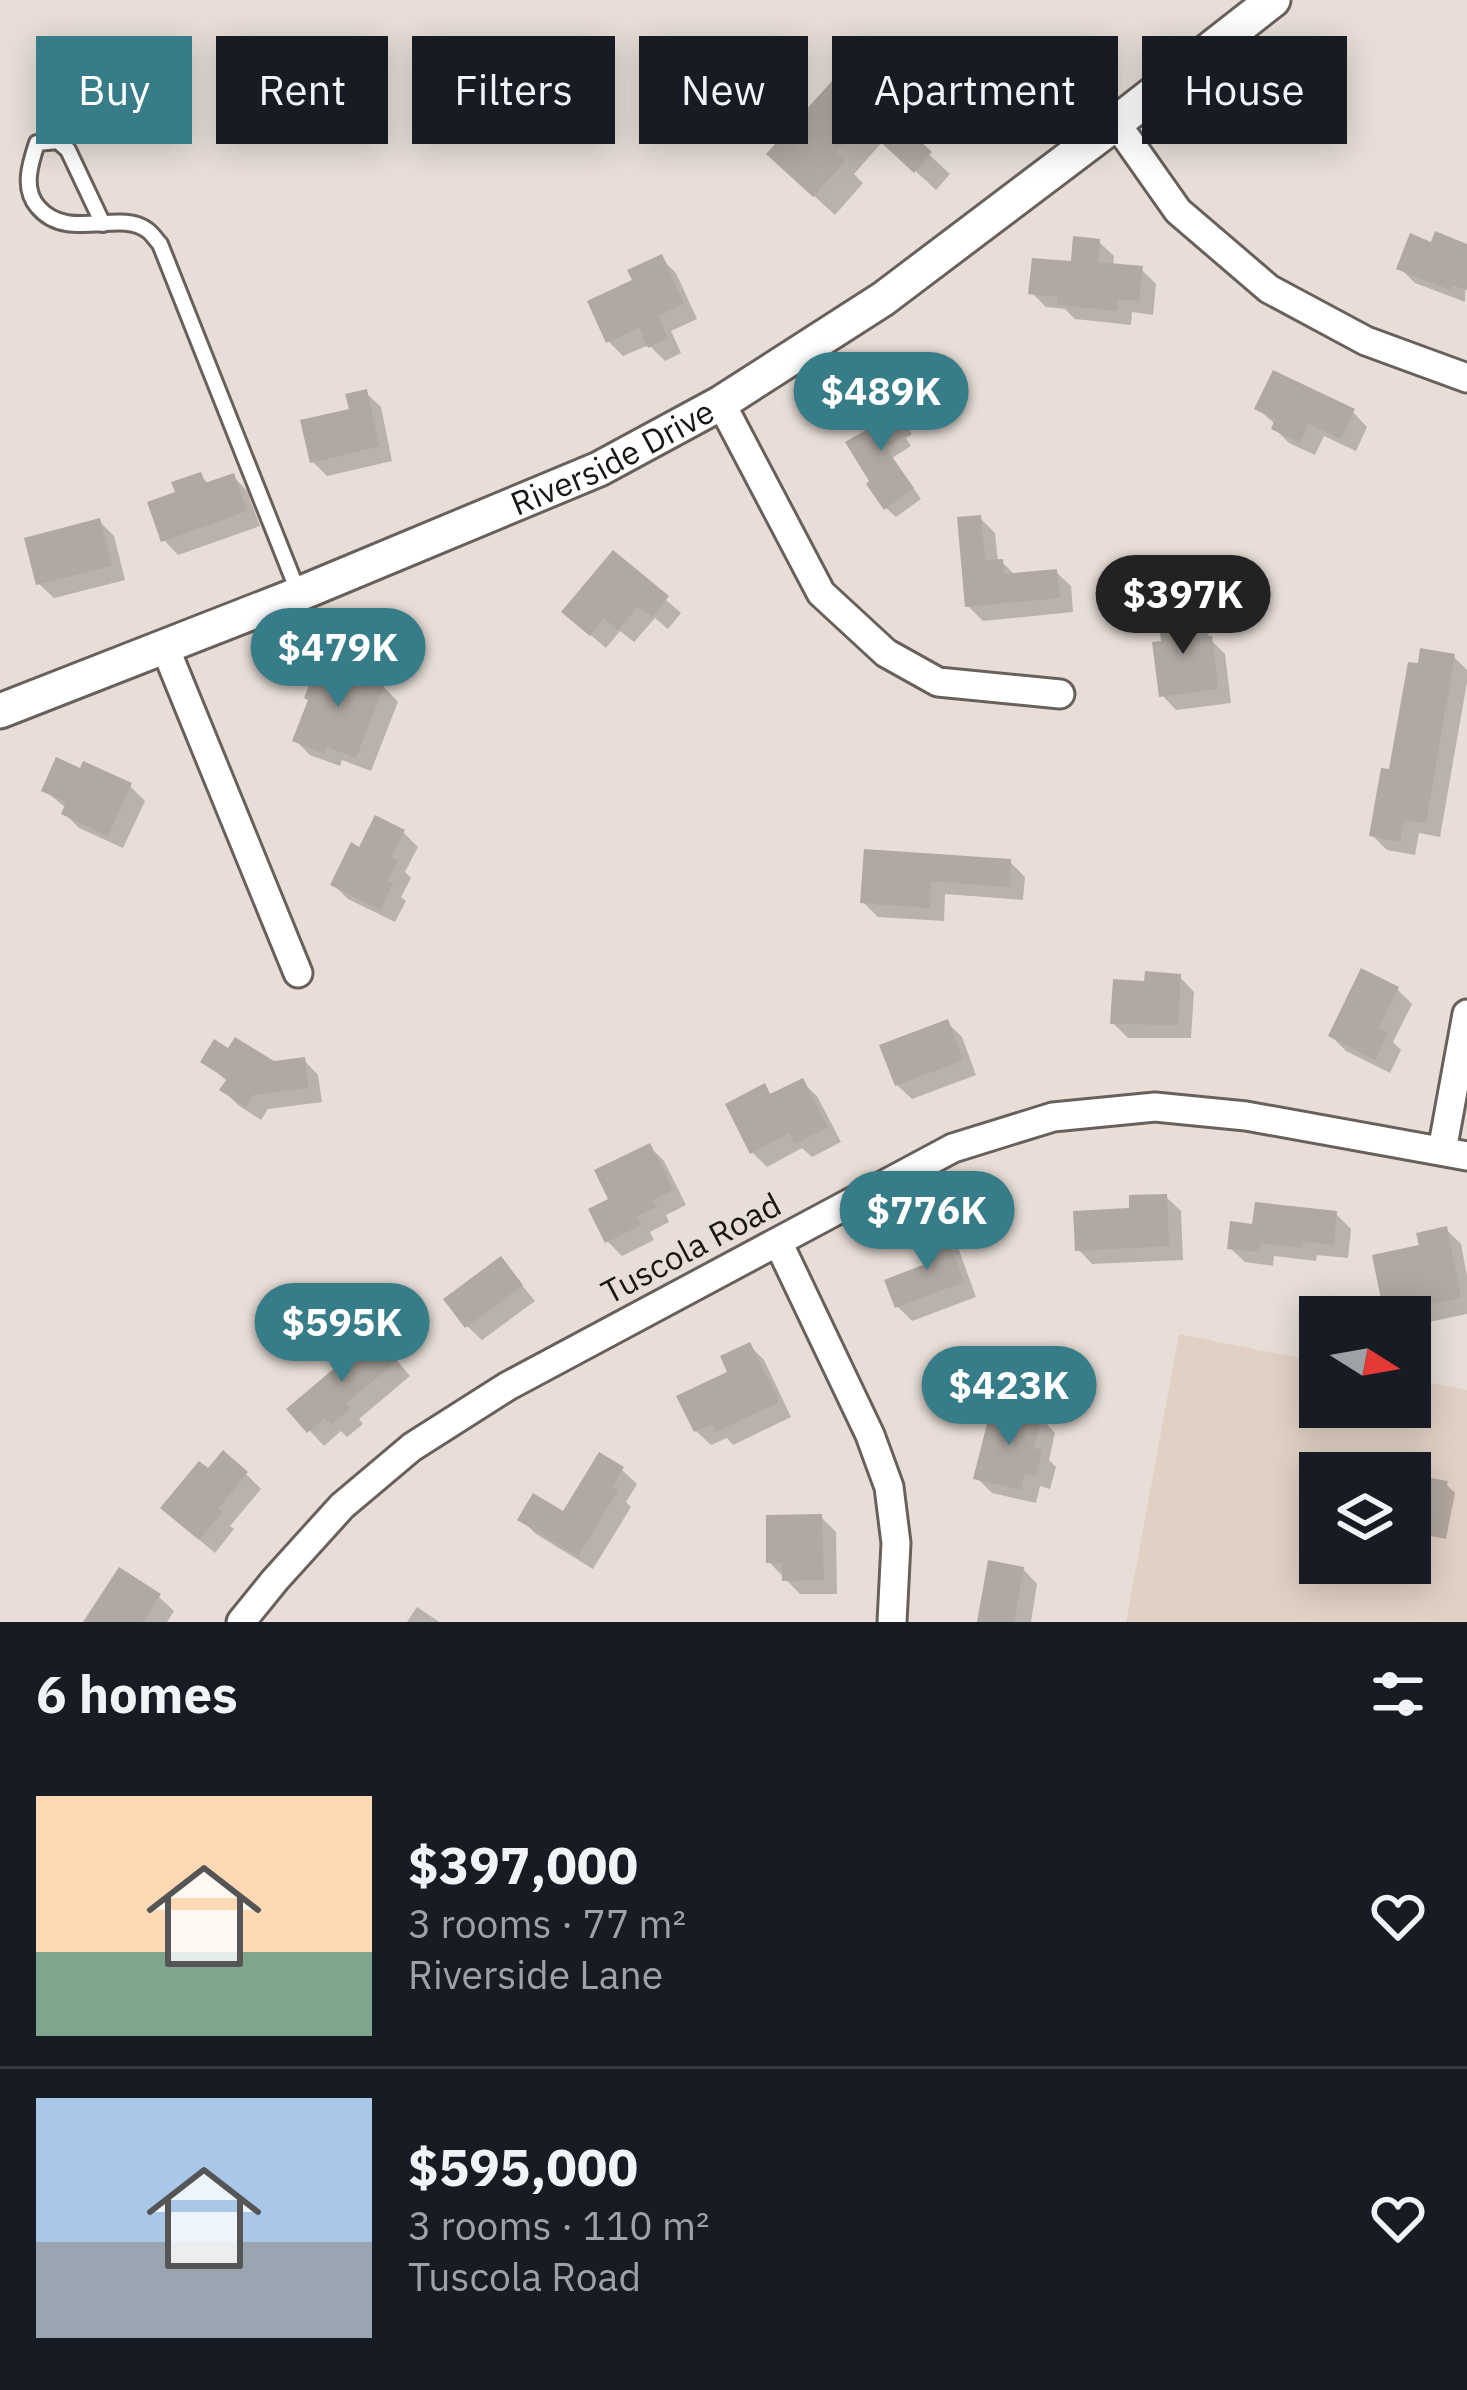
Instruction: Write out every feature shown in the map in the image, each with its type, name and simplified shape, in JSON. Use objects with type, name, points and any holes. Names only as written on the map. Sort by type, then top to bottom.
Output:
[{"type":"street","name":"Riverside Drive","points":[[1118,121],[1273,0]]},
{"type":"street","points":[[1118,126],[1178,211],[1269,289],[1366,341],[1467,378]]},
{"type":"street","name":"Riverside Drive","points":[[0,711],[599,469],[721,403],[883,299],[1088,144]]},
{"type":"street","points":[[721,403],[820,593],[886,653],[938,682],[1060,694]]},
{"type":"street","points":[[164,645],[298,974]]},
{"type":"street","points":[[1454,1153],[1467,1015]]},
{"type":"street","name":"Tuscola Road","points":[[242,1622],[342,1506],[412,1447],[508,1386],[953,1148],[1053,1118],[1155,1107],[1246,1116],[1454,1153]]},
{"type":"street","points":[[778,1242],[870,1436],[889,1487],[896,1543],[892,1622]]},
{"type":"lane","points":[[103,224],[68,150],[58,141],[37,143],[28,169],[30,196],[40,211],[58,223],[145,227],[160,244],[299,594]]},
{"type":"shaded area","points":[[1179,1334],[1299,1358],[1299,1428],[1431,1428],[1431,1383],[1467,1390],[1467,1622],[1126,1622]]},
{"type":"building","points":[[832,81],[832,144],[843,144],[836,152],[845,161],[813,197],[766,154],[775,144],[808,144],[808,108]]},
{"type":"building","points":[[883,144],[923,144],[932,152],[914,173]]},
{"type":"building","points":[[1435,231],[1467,244],[1467,290],[1452,285],[1450,290],[1396,269],[1410,233],[1431,242]]},
{"type":"building","points":[[1073,236],[1100,239],[1098,262],[1143,266],[1139,301],[1118,299],[1117,311],[1057,305],[1058,297],[1028,294],[1032,258],[1071,261]]},
{"type":"building","points":[[662,254],[684,303],[658,316],[668,338],[648,348],[639,328],[606,343],[587,301],[632,280],[627,270]]},
{"type":"building","points":[[1273,370],[1355,409],[1341,439],[1309,424],[1300,443],[1271,429],[1275,419],[1254,409]]},
{"type":"building","points":[[367,389],[379,446],[310,463],[300,420],[349,409],[345,394]]},
{"type":"building","points":[[889,398],[905,423],[899,427],[904,436],[886,448],[914,488],[884,510],[845,442],[866,430],[858,418]]},
{"type":"building","points":[[201,472],[205,483],[234,473],[247,511],[161,542],[147,502],[175,492],[171,482]]},
{"type":"building","points":[[981,515],[985,560],[1003,559],[1004,574],[1057,569],[1060,598],[965,607],[957,517]]},
{"type":"building","points":[[100,518],[112,566],[36,585],[24,538]]},
{"type":"building","points":[[613,550],[669,596],[652,617],[638,606],[618,630],[604,618],[590,636],[561,612]]},
{"type":"building","points":[[1194,611],[1198,638],[1212,636],[1218,689],[1159,697],[1152,642],[1161,641],[1158,616]]},
{"type":"building","points":[[1420,648],[1455,654],[1426,823],[1404,820],[1400,842],[1369,836],[1381,768],[1389,769],[1408,662],[1418,663]]},
{"type":"building","points":[[324,660],[385,684],[356,758],[327,747],[325,754],[292,741],[308,700],[304,698]]},
{"type":"building","points":[[56,757],[80,768],[83,761],[132,783],[108,836],[61,814],[66,802],[41,791]]},
{"type":"building","points":[[375,815],[405,830],[391,857],[398,861],[380,910],[330,885],[351,842],[359,847]]},
{"type":"building","points":[[864,849],[1011,859],[1010,887],[931,881],[930,908],[860,903]]},
{"type":"building","points":[[1361,968],[1399,987],[1379,1028],[1388,1033],[1375,1060],[1328,1036]]},
{"type":"building","points":[[1145,971],[1181,974],[1178,1025],[1110,1024],[1113,979],[1144,981]]},
{"type":"building","points":[[948,1019],[963,1060],[895,1086],[879,1045]]},
{"type":"building","points":[[235,1037],[274,1061],[305,1057],[308,1088],[253,1095],[246,1107],[219,1090],[227,1079],[200,1062],[214,1039],[228,1048]]},
{"type":"building","points":[[803,1078],[828,1127],[794,1144],[789,1133],[750,1154],[725,1104],[765,1083],[770,1094]]},
{"type":"building","points":[[650,1143],[673,1190],[653,1200],[657,1207],[637,1216],[641,1225],[605,1243],[588,1209],[608,1199],[594,1170]]},
{"type":"building","points":[[1167,1194],[1169,1246],[1075,1251],[1073,1211],[1129,1208],[1129,1195]]},
{"type":"building","points":[[1255,1202],[1337,1211],[1334,1245],[1303,1242],[1302,1248],[1260,1243],[1259,1252],[1227,1249],[1230,1221],[1252,1224]]},
{"type":"building","points":[[1447,1226],[1461,1298],[1431,1304],[1431,1296],[1380,1296],[1372,1255],[1419,1245],[1416,1233]]},
{"type":"building","points":[[945,1231],[964,1282],[895,1308],[884,1280],[928,1263],[919,1241]]},
{"type":"building","points":[[501,1256],[523,1285],[465,1328],[443,1299]]},
{"type":"building","points":[[376,1333],[398,1360],[346,1403],[351,1408],[331,1425],[325,1418],[307,1433],[286,1409]]},
{"type":"building","points":[[750,1342],[779,1402],[716,1432],[712,1424],[694,1432],[676,1396],[727,1372],[720,1356]]},
{"type":"building","points":[[992,1404],[1042,1416],[1034,1448],[1042,1450],[1036,1476],[1025,1473],[1021,1490],[973,1479]]},
{"type":"building","points":[[223,1450],[248,1472],[199,1540],[160,1508],[199,1461],[208,1468]]},
{"type":"building","points":[[599,1452],[624,1467],[613,1486],[618,1490],[578,1556],[517,1520],[533,1493],[563,1511]]},
{"type":"building","points":[[1431,1478],[1448,1481],[1437,1532],[1431,1531]]},
{"type":"building","points":[[822,1514],[824,1580],[782,1581],[782,1563],[766,1563],[766,1515]]},
{"type":"building","points":[[988,1560],[1024,1567],[1014,1622],[977,1622]]},
{"type":"building","points":[[119,1567],[161,1594],[143,1622],[83,1622]]}]
